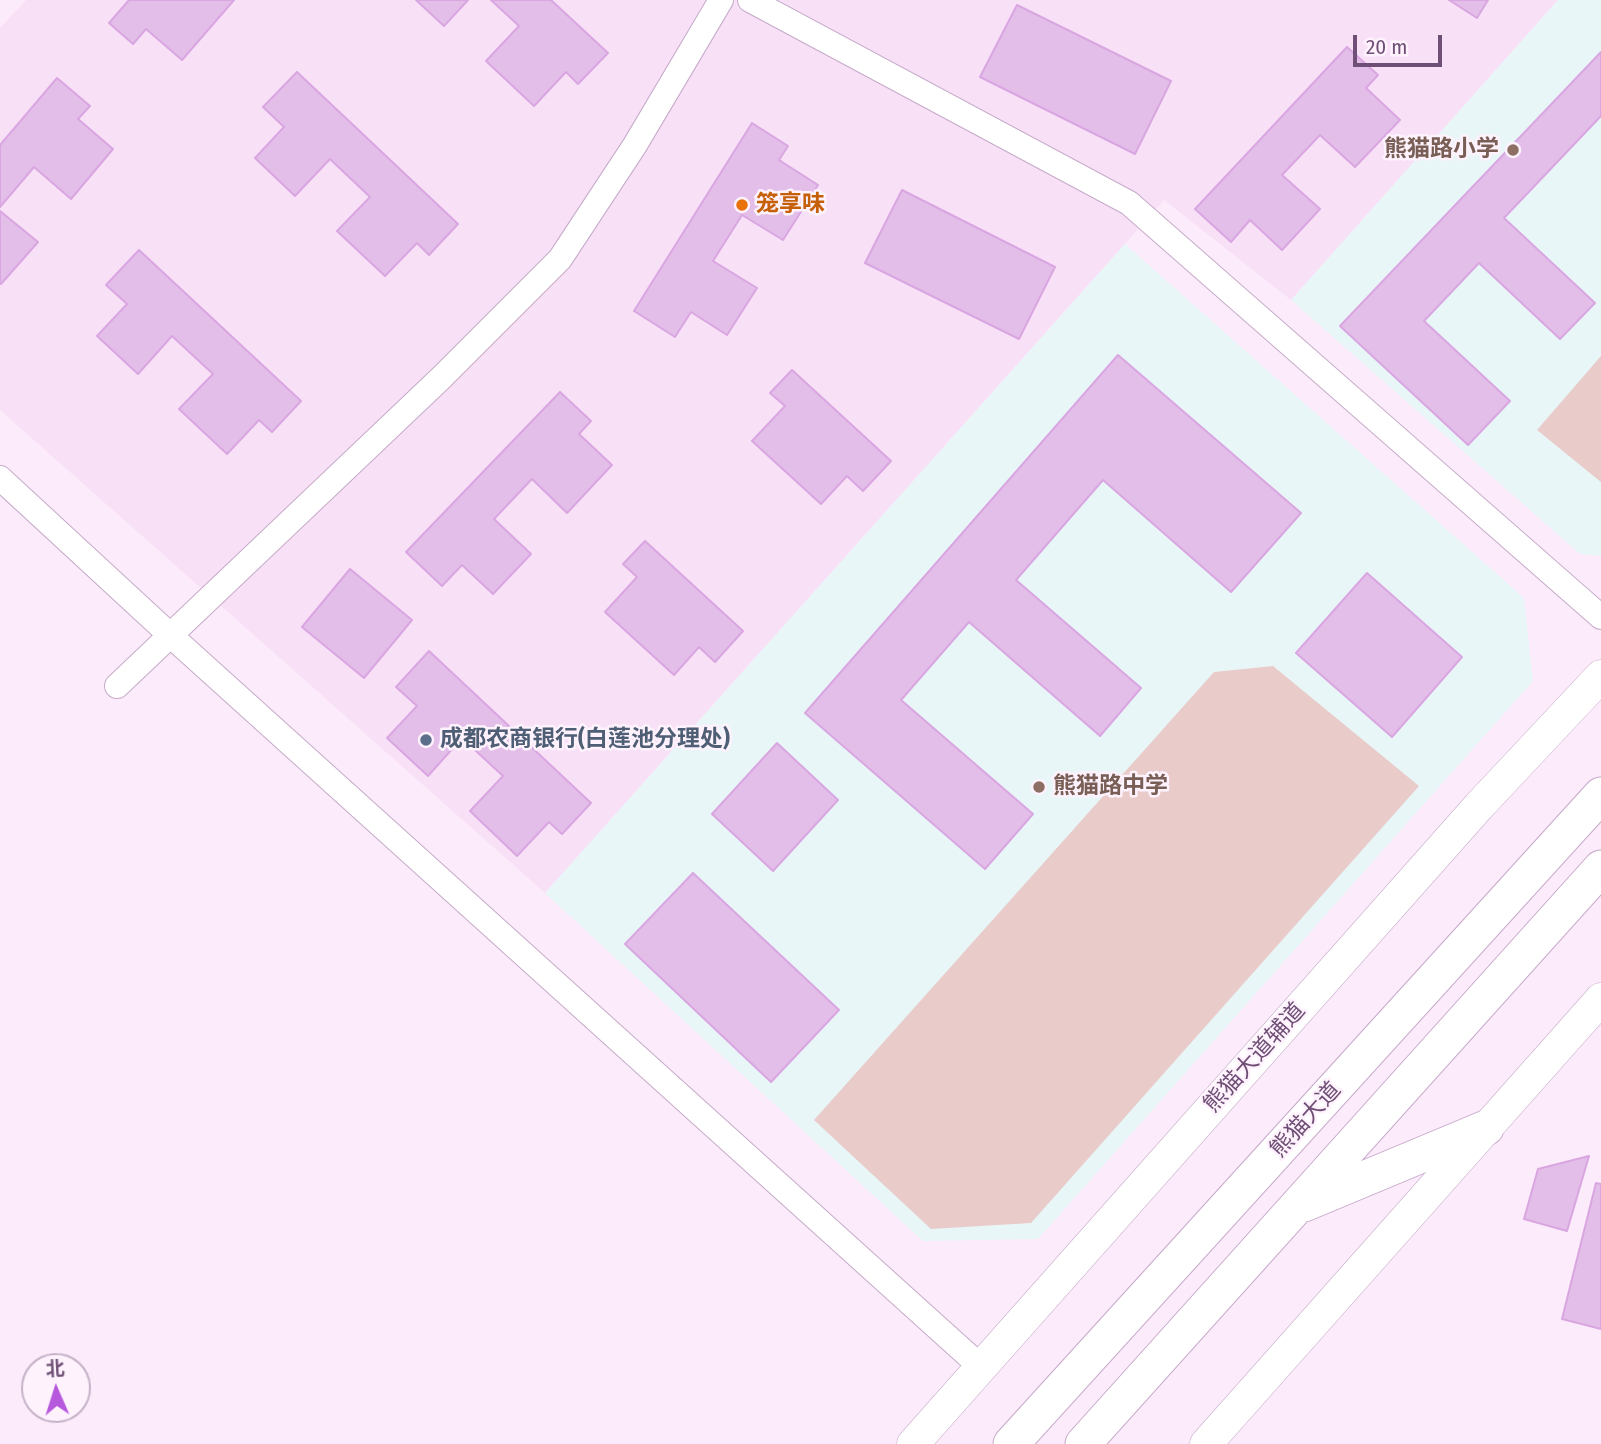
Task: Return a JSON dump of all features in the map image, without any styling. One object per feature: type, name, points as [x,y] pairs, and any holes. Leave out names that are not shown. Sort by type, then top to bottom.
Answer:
[{"type":"main road","name":"熊猫大道","points":[[1012,1444],[1601,795]]},
{"type":"main road","points":[[1083,1444],[1601,867]]},
{"type":"main road","points":[[1295,1208],[1486,1128]]},
{"type":"street","points":[[117,686],[441,378],[560,259],[635,145],[721,0]]},
{"type":"street","points":[[750,0],[1129,203],[1601,617]]},
{"type":"street","points":[[0,478],[170,635],[981,1367]]},
{"type":"street","name":"熊猫大道辅道","points":[[913,1444],[1470,817],[1601,676]]},
{"type":"street","points":[[1206,1444],[1601,999]]},
{"type":"shaded area","points":[[26,0],[1558,0],[1291,300],[1164,200],[545,893],[0,410],[0,28]]},
{"type":"shaded area","name":"熊猫路小学","points":[[1558,0],[1601,0],[1601,556],[1580,554],[1291,300]]},
{"type":"shaded area","name":"熊猫路中学","points":[[1125,244],[1524,598],[1533,681],[1038,1239],[923,1241],[545,893]]},
{"type":"shaded area","points":[[1601,356],[1601,482],[1537,430]]},
{"type":"shaded area","points":[[1273,666],[1419,786],[1031,1223],[931,1229],[814,1120],[1214,672]]},
{"type":"building","points":[[129,0],[234,0],[182,60],[146,29],[133,44],[109,23]]},
{"type":"building","points":[[416,0],[468,0],[444,26]]},
{"type":"building","points":[[491,0],[551,0],[608,53],[578,84],[566,72],[534,106],[486,61],[519,26]]},
{"type":"building","points":[[1449,0],[1488,0],[1477,18]]},
{"type":"building","points":[[1017,5],[1171,81],[1135,154],[980,77]]},
{"type":"building","points":[[1347,47],[1378,75],[1366,88],[1400,120],[1355,167],[1320,135],[1282,175],[1320,209],[1282,250],[1250,220],[1231,242],[1195,209]]},
{"type":"building","points":[[1601,52],[1601,116],[1504,218],[1595,303],[1560,339],[1479,263],[1424,321],[1510,401],[1468,445],[1340,326]]},
{"type":"building","points":[[297,72],[458,224],[429,255],[417,243],[385,276],[337,231],[370,197],[330,159],[295,196],[255,158],[284,127],[263,107]]},
{"type":"building","points":[[57,78],[90,106],[78,119],[113,149],[71,199],[34,167],[0,207],[0,145]]},
{"type":"building","points":[[752,123],[788,146],[779,160],[818,185],[783,240],[742,215],[713,261],[757,288],[727,335],[691,312],[675,337],[634,311]]},
{"type":"building","points":[[902,190],[1055,267],[1019,339],[865,263]]},
{"type":"building","points":[[0,211],[38,242],[1,284],[0,283]]},
{"type":"building","points":[[139,250],[301,401],[272,432],[259,420],[227,454],[179,409],[213,374],[172,336],[138,374],[97,336],[127,304],[106,285]]},
{"type":"building","points":[[1118,355],[1301,513],[1231,592],[1103,480],[1016,580],[1141,688],[1100,736],[969,622],[901,700],[1033,814],[985,869],[805,713]]},
{"type":"building","points":[[792,370],[891,461],[863,491],[847,476],[821,504],[752,441],[785,406],[770,393]]},
{"type":"building","points":[[560,392],[591,421],[579,434],[612,465],[567,513],[532,479],[494,519],[531,554],[493,594],[462,565],[442,586],[406,552]]},
{"type":"building","points":[[645,541],[743,631],[715,662],[699,647],[674,675],[605,612],[637,577],[623,564]]},
{"type":"building","points":[[350,569],[412,620],[364,678],[302,627]]},
{"type":"building","points":[[1367,573],[1462,657],[1392,737],[1296,653]]},
{"type":"building","points":[[429,651],[591,803],[562,834],[549,822],[517,856],[470,811],[503,776],[462,738],[428,776],[387,738],[417,706],[396,687]]},
{"type":"building","points":[[777,743],[838,800],[773,871],[712,814]]},
{"type":"building","points":[[693,873],[839,1010],[771,1082],[625,944]]},
{"type":"building","points":[[1589,1156],[1567,1231],[1524,1219],[1538,1169]]},
{"type":"building","points":[[1596,1183],[1601,1184],[1601,1329],[1562,1319]]},
{"type":"place","name":"熊猫路小学","points":[[1513,150]]},
{"type":"place","name":"笼享味","points":[[742,205]]},
{"type":"place","name":"成都农商银行(白莲池分理处)","points":[[426,740]]},
{"type":"place","name":"熊猫路中学","points":[[1039,787]]}]
